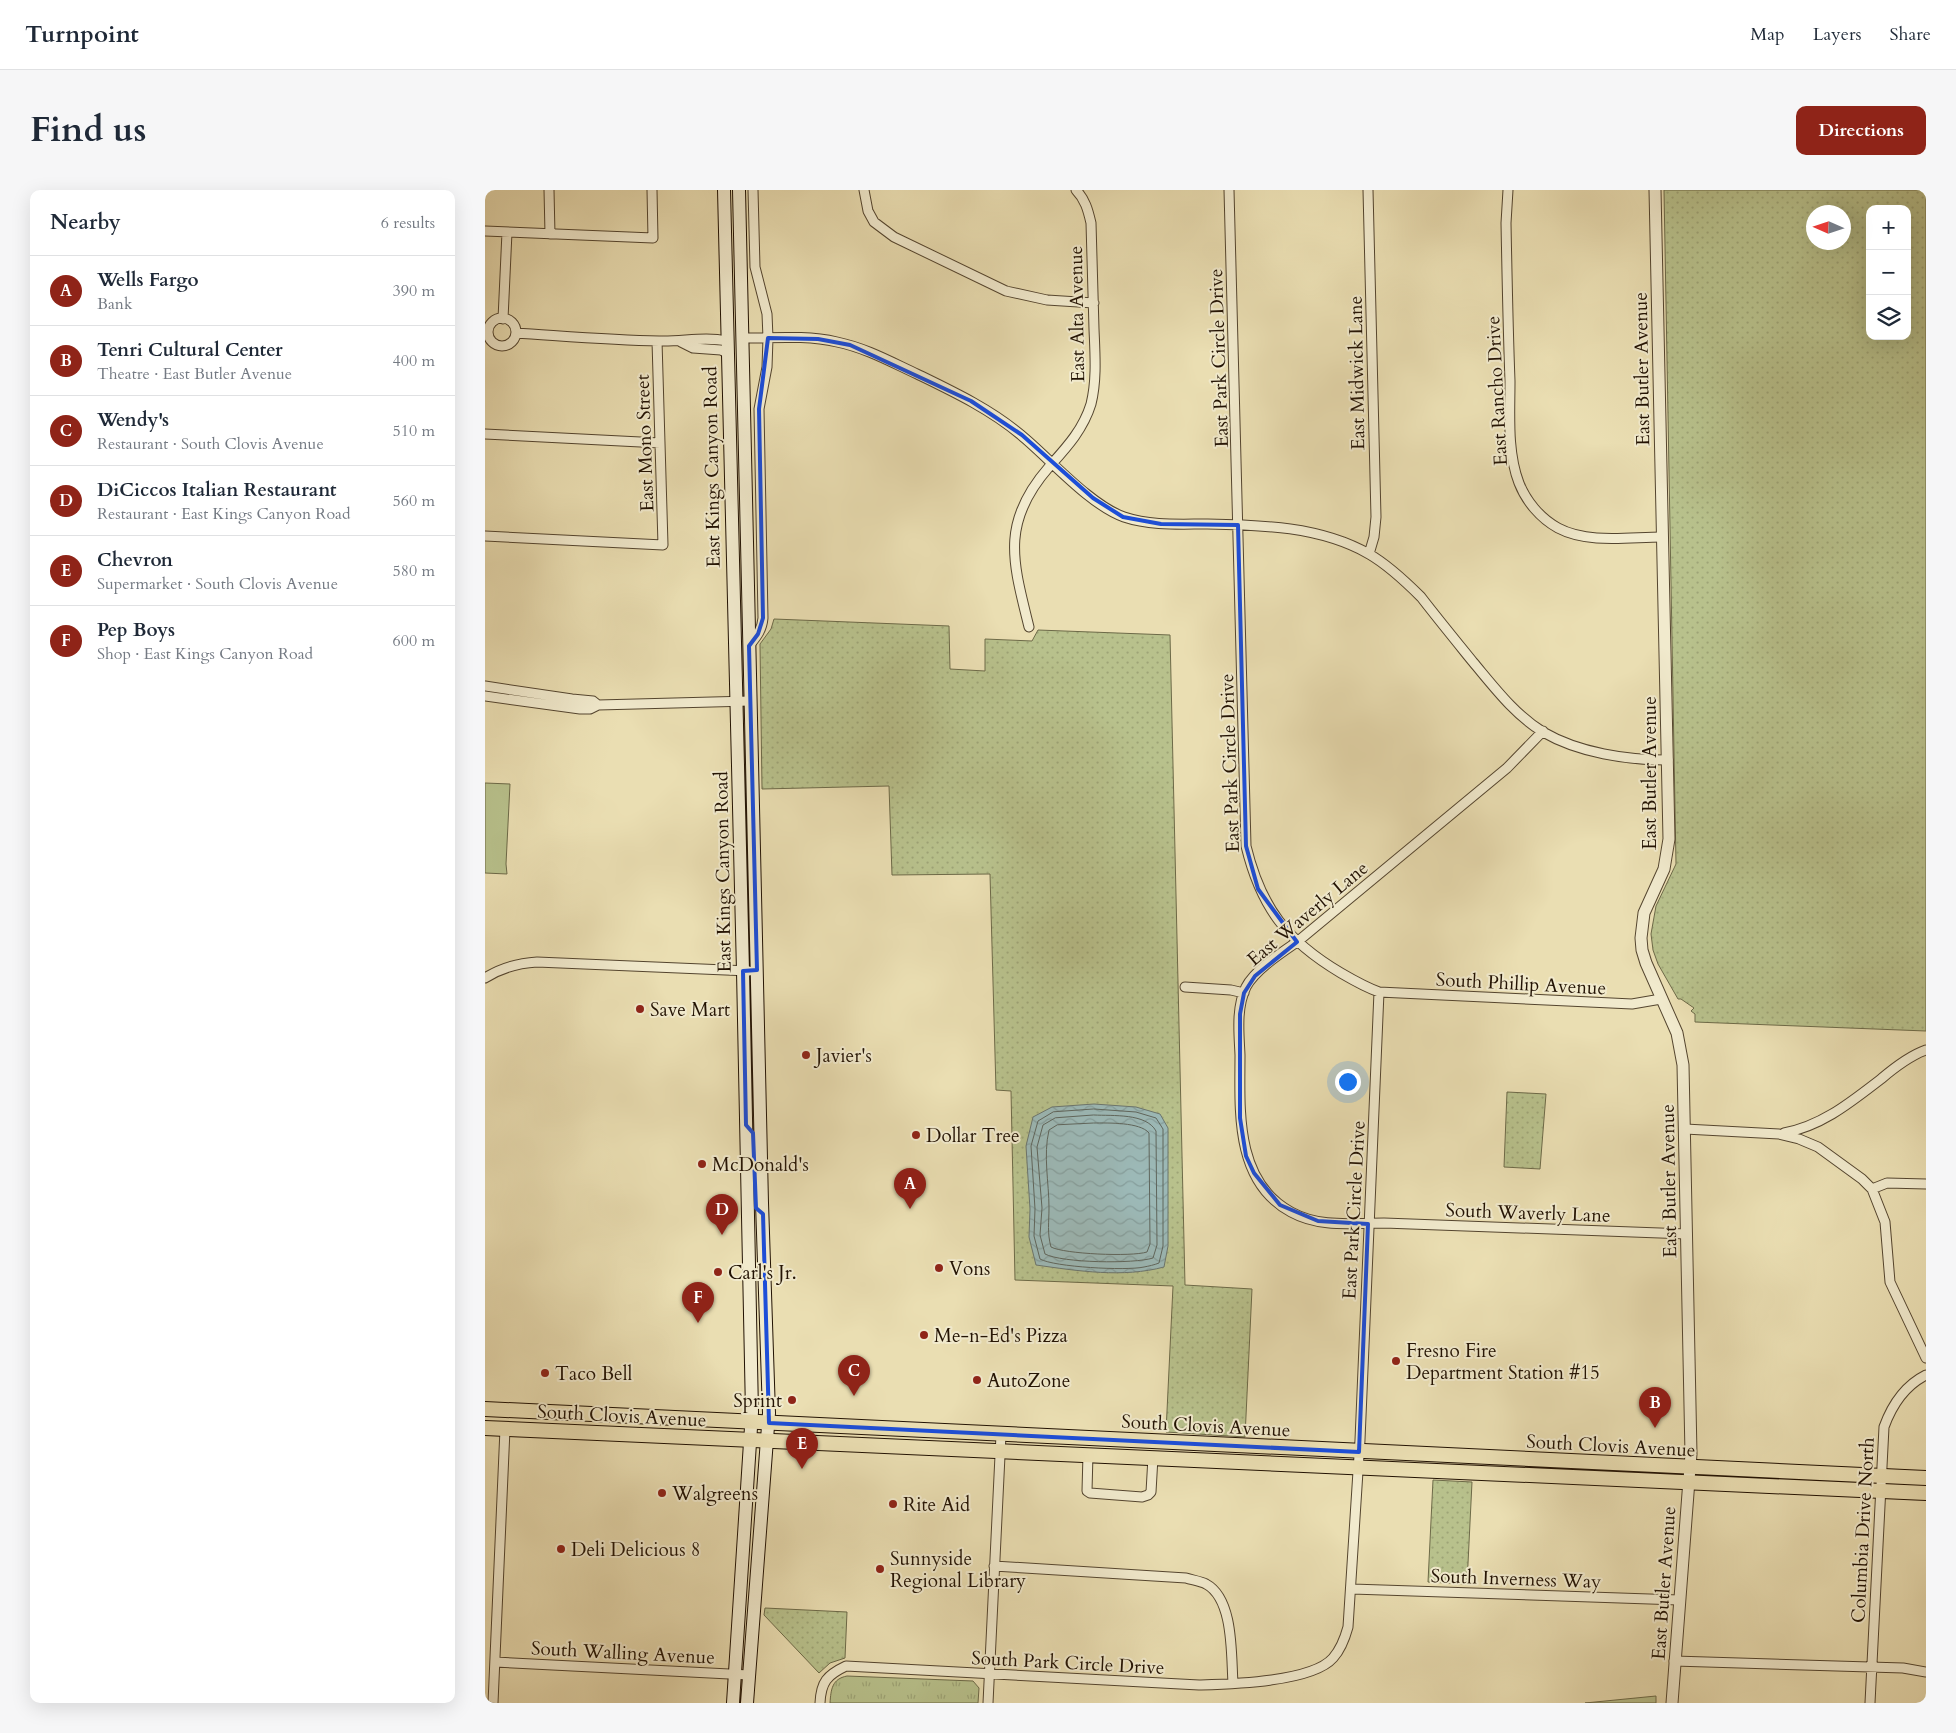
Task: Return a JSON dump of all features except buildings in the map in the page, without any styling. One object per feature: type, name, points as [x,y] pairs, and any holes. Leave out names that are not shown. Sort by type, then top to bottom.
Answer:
[{"type":"main road","name":"East Kings Canyon Road","points":[[724,190],[747,1124],[751,1422],[733,1703]]},
{"type":"main road","name":"East Kings Canyon Road","points":[[739,190],[769,1423],[747,1703]]},
{"type":"main road","points":[[725,214],[732,236],[734,328],[738,336],[743,338]]},
{"type":"main road","points":[[727,347],[732,346],[735,355],[737,438],[745,460]]},
{"type":"main road","points":[[747,1124],[753,1133],[756,1208],[763,1214]]},
{"type":"main road","name":"South Clovis Avenue","points":[[485,1409],[1926,1478]]},
{"type":"main road","points":[[505,1428],[514,1421],[544,1419],[559,1412]]},
{"type":"main road","points":[[573,1432],[579,1424],[607,1422],[612,1415]]},
{"type":"main road","name":"South Clovis Avenue","points":[[485,1428],[1926,1493]]},
{"type":"street","points":[[549,190],[550,234]]},
{"type":"street","points":[[485,231],[653,238],[652,190]]},
{"type":"street","points":[[749,646],[762,627],[763,618],[759,410],[767,367],[768,338],[767,314],[755,267],[753,190]]},
{"type":"street","points":[[864,190],[868,211],[874,222],[895,238],[1006,291],[1047,300],[1094,303]]},
{"type":"street","name":"East Alta Avenue","points":[[1029,627],[1017,575],[1015,539],[1026,498],[1034,485],[1079,430],[1090,406],[1095,378],[1091,222],[1088,208],[1076,190]]},
{"type":"street","name":"East Park Circle Drive","points":[[1229,190],[1246,846],[1258,889],[1279,922],[1297,942],[1321,961],[1358,983],[1379,992],[1352,1589],[1348,1627],[1344,1642],[1333,1659]]},
{"type":"street","name":"East Midwick Lane","points":[[1368,190],[1376,517],[1374,537],[1369,554]]},
{"type":"street","name":"East Rancho Drive","points":[[1508,190],[1506,222],[1511,430],[1514,467],[1519,483],[1535,509],[1558,528],[1600,538],[1662,537]]},
{"type":"street","name":"East Butler Avenue","points":[[1655,190],[1668,760],[1668,852],[1661,878],[1644,913],[1641,938],[1642,950],[1661,999],[1674,1023],[1683,1064],[1692,1410],[1691,1467],[1672,1703]]},
{"type":"street","points":[[503,319],[507,232]]},
{"type":"street","points":[[503,319],[513,324],[516,333],[512,342],[499,346],[491,341],[487,331],[495,320],[503,319]]},
{"type":"street","points":[[516,333],[681,342],[693,338],[727,347]]},
{"type":"street","points":[[743,338],[818,339],[837,342],[881,357],[971,401],[989,412],[1022,435],[1093,498],[1123,517],[1141,522],[1161,524],[1276,527],[1318,535],[1352,546],[1369,554],[1414,591],[1505,700],[1543,731],[1565,742],[1590,750],[1624,757],[1668,760]]},
{"type":"street","name":"East Mono Street","points":[[485,536],[663,545],[657,341]]},
{"type":"street","points":[[485,434],[660,443]]},
{"type":"street","points":[[485,686],[593,701],[598,705]]},
{"type":"street","points":[[485,696],[580,709],[590,709],[598,705],[750,701]]},
{"type":"street","name":"East Waverly Lane","points":[[1369,1224],[1331,1224],[1290,1212],[1270,1196],[1254,1173],[1246,1156],[1240,1118],[1240,1014],[1244,993],[1255,976],[1507,768],[1543,731]]},
{"type":"street","points":[[485,978],[505,968],[527,962],[757,970]]},
{"type":"street","points":[[1185,987],[1231,990],[1244,993]]},
{"type":"street","name":"South Phillip Avenue","points":[[1379,992],[1632,1004],[1642,1004],[1661,999]]},
{"type":"street","points":[[1779,1134],[1799,1130],[1822,1120],[1857,1098],[1894,1069],[1918,1053],[1926,1050]]},
{"type":"street","points":[[1685,1129],[1779,1134],[1799,1139],[1818,1147],[1862,1179],[1872,1189],[1885,1222],[1890,1282],[1926,1358]]},
{"type":"street","points":[[1872,1189],[1887,1183],[1926,1184]]},
{"type":"street","name":"South Waverly Lane","points":[[1369,1224],[1687,1234]]},
{"type":"street","name":"Columbia Drive North","points":[[1870,1703],[1882,1442],[1888,1415],[1895,1401],[1905,1390],[1926,1375]]},
{"type":"street","points":[[493,1703],[505,1428]]},
{"type":"street","points":[[988,1703],[1001,1434]]},
{"type":"street","points":[[1088,1454],[1087,1491],[1090,1493],[1142,1496],[1148,1495],[1151,1492],[1153,1457]]},
{"type":"street","points":[[994,1566],[1186,1578],[1206,1584],[1218,1596],[1226,1612],[1233,1683]]},
{"type":"street","name":"South Inverness Way","points":[[1352,1589],[1679,1600]]},
{"type":"street","name":"South Park Circle Drive","points":[[820,1703],[821,1688],[832,1673],[846,1666],[1199,1685],[1300,1675],[1318,1669],[1333,1659]]},
{"type":"street","points":[[1674,1661],[1903,1668],[1926,1672]]},
{"type":"street","name":"South Walling Avenue","points":[[495,1662],[749,1675]]},
{"type":"highlighted area","points":[[768,338],[818,339],[850,345],[971,401],[1022,435],[1093,498],[1123,517],[1161,524],[1238,525],[1246,846],[1258,889],[1297,942],[1255,976],[1244,993],[1240,1014],[1240,1118],[1246,1156],[1254,1173],[1280,1205],[1318,1221],[1368,1224],[1359,1452],[769,1423],[763,1214],[756,1208],[753,1133],[746,1125],[743,971],[757,970],[749,646],[758,634],[763,618],[759,409]]},
{"type":"green space","points":[[1664,190],[1926,190],[1926,1031],[1695,1022],[1695,1014],[1691,1011],[1694,1008],[1678,999],[1658,964],[1653,950],[1651,934],[1656,906],[1676,864]]},
{"type":"green space","points":[[774,619],[949,626],[950,669],[985,671],[985,639],[1032,641],[1038,630],[1170,635],[1185,1285],[1252,1289],[1245,1437],[1166,1432],[1173,1286],[1015,1280],[1011,1091],[996,1090],[990,874],[892,875],[889,786],[762,789],[760,644],[771,629]]},
{"type":"green space","points":[[485,783],[510,784],[507,874],[485,873]]},
{"type":"green space","points":[[1507,1092],[1546,1094],[1540,1169],[1504,1167]]},
{"type":"green space","points":[[1433,1480],[1472,1482],[1467,1584],[1428,1582]]},
{"type":"green space","points":[[765,1608],[847,1612],[845,1658],[830,1663],[819,1673],[764,1615]]},
{"type":"green space","points":[[842,1677],[973,1681],[979,1688],[978,1703],[830,1703],[833,1685]]},
{"type":"green space","points":[[1656,1696],[1656,1703],[1585,1703]]},
{"type":"water","points":[[1094,1104],[1136,1107],[1160,1114],[1168,1128],[1168,1246],[1164,1267],[1117,1273],[1036,1265],[1029,1237],[1030,1209],[1026,1146],[1033,1117],[1052,1107]]},
{"type":"place","name":"Save Mart","points":[[640,1009]]},
{"type":"place","name":"Javier's","points":[[806,1055]]},
{"type":"place","name":"Dollar Tree","points":[[916,1135]]},
{"type":"place","name":"McDonald's","points":[[702,1164]]},
{"type":"place","name":"Wells Fargo","points":[[910,1209]]},
{"type":"place","name":"DiCiccos Italian Restaurant","points":[[722,1235]]},
{"type":"place","name":"Vons","points":[[939,1268]]},
{"type":"place","name":"Carl's Jr.","points":[[718,1272]]},
{"type":"place","name":"Pep Boys","points":[[698,1323]]},
{"type":"place","name":"Me-n-Ed's Pizza","points":[[924,1335]]},
{"type":"place","name":"Fresno Fire Department Station #15","points":[[1396,1361]]},
{"type":"place","name":"Taco Bell","points":[[545,1373]]},
{"type":"place","name":"AutoZone","points":[[977,1380]]},
{"type":"place","name":"Wendy's","points":[[854,1396]]},
{"type":"place","name":"Sprint","points":[[792,1400]]},
{"type":"place","name":"Tenri Cultural Center","points":[[1655,1428]]},
{"type":"place","name":"Chevron","points":[[802,1469]]},
{"type":"place","name":"Walgreens","points":[[662,1493]]},
{"type":"place","name":"Rite Aid","points":[[893,1504]]},
{"type":"place","name":"Deli Delicious 8","points":[[561,1549]]},
{"type":"place","name":"Sunnyside Regional Library","points":[[880,1569]]}]
